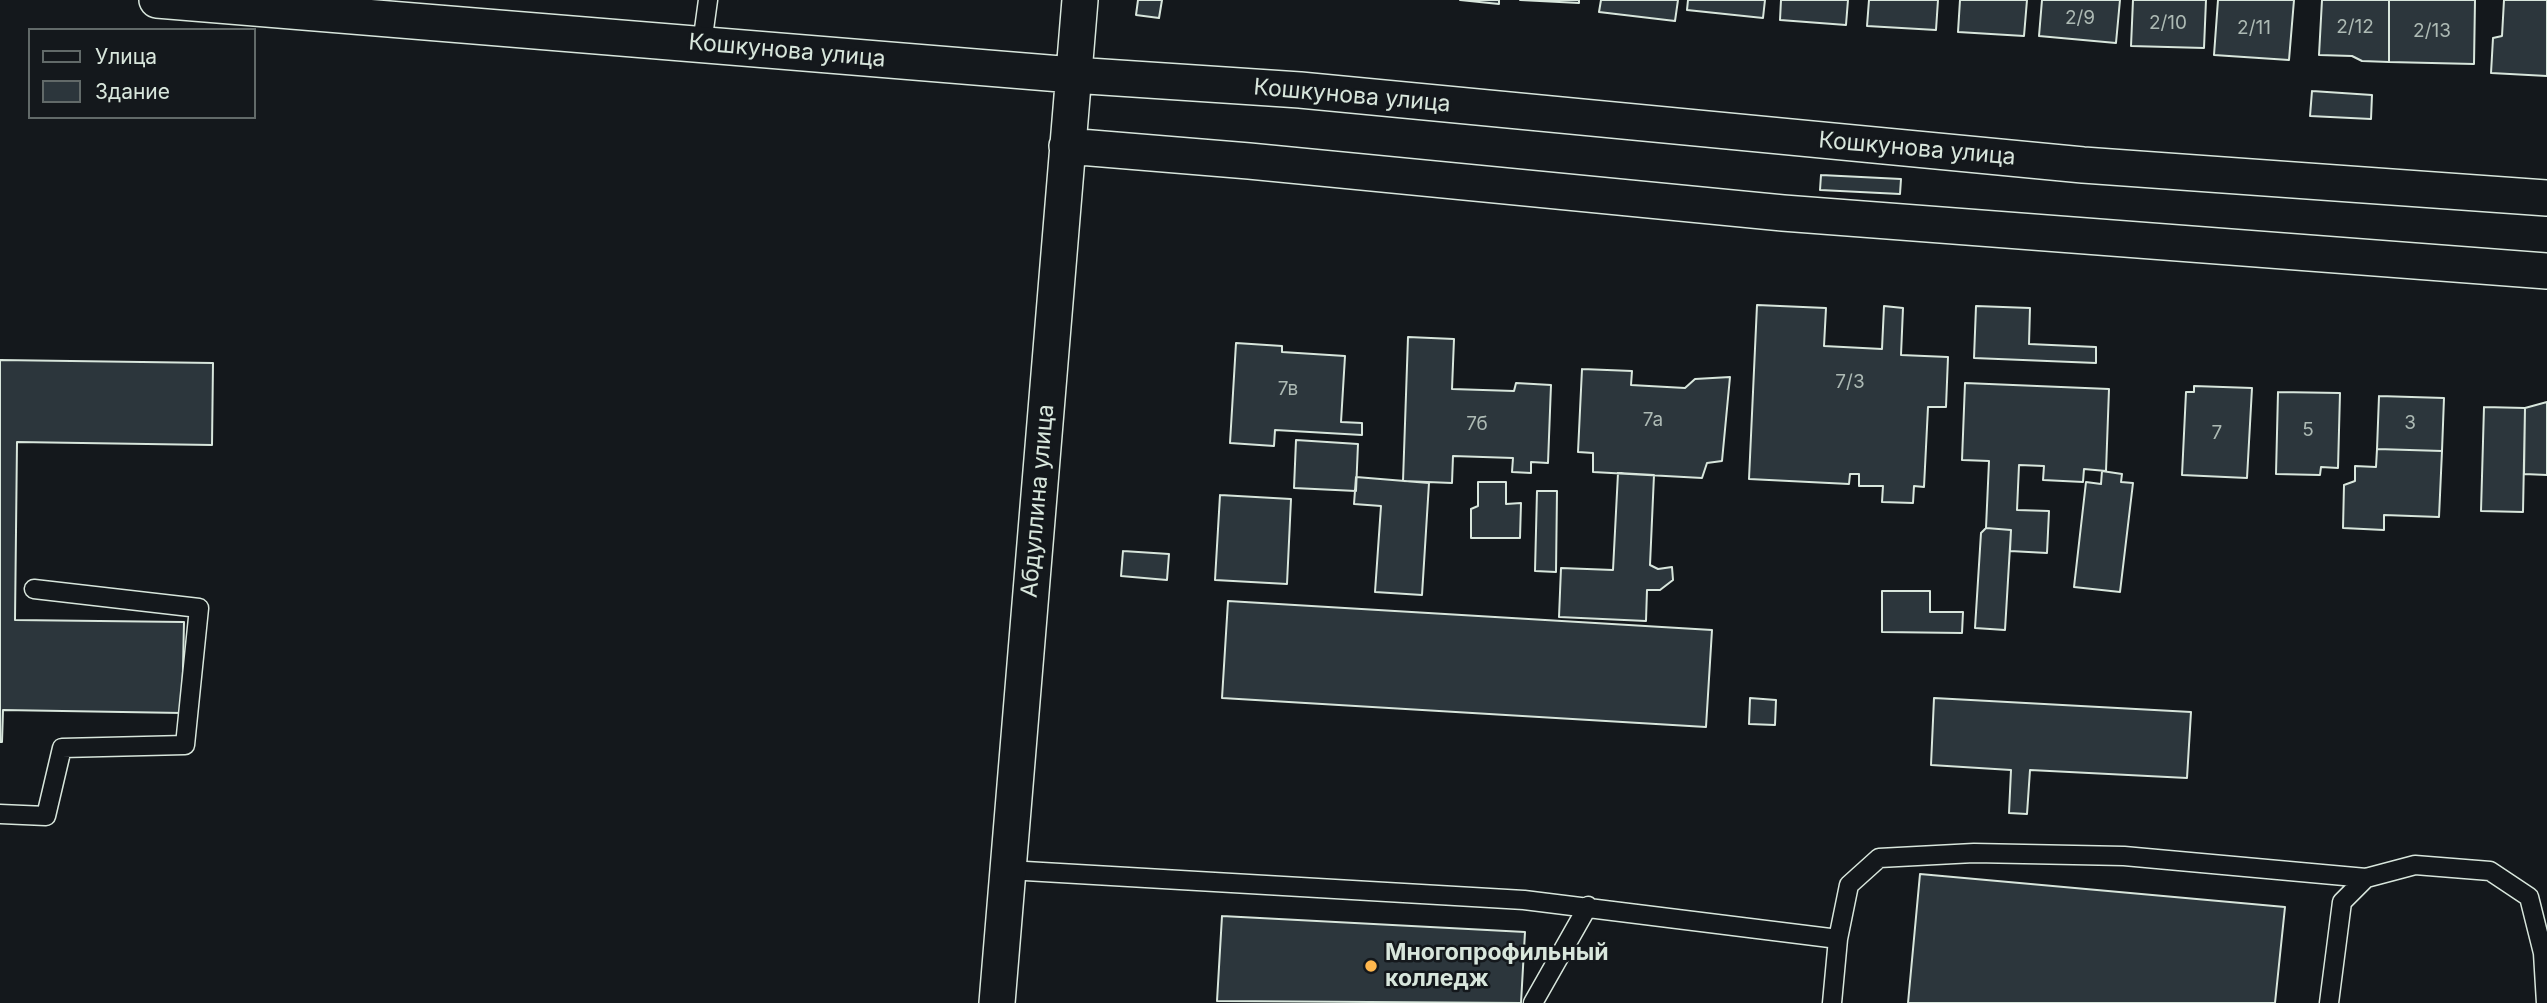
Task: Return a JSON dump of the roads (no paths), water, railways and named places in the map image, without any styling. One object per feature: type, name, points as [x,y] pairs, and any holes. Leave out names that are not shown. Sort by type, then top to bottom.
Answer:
[{"type":"street","name":"Кошкунова улица","points":[[157,0],[1073,75],[1300,90],[2083,165],[2547,198]]},
{"type":"street","name":"Абдуллина улица","points":[[997,1003],[1080,0]]},
{"type":"street","points":[[1067,146],[1249,161],[1783,214],[2547,271]]},
{"type":"lane","points":[[702,44],[708,0]]},
{"type":"lane","points":[[0,814],[46,816],[62,748],[185,745],[199,608],[34,589]]},
{"type":"lane","points":[[1832,1003],[1838,939],[1849,885],[1879,858],[1974,853],[2124,856],[2366,878],[2415,865],[2490,871],[2529,897],[2543,953],[2546,1003]]},
{"type":"lane","points":[[1008,870],[1524,900],[1838,939]]},
{"type":"lane","points":[[2329,1003],[2342,902],[2366,878]]},
{"type":"lane","points":[[1533,1003],[1588,906]]},
{"type":"place","name":"Многопрофильный колледж","points":[[1371,966]]}]
